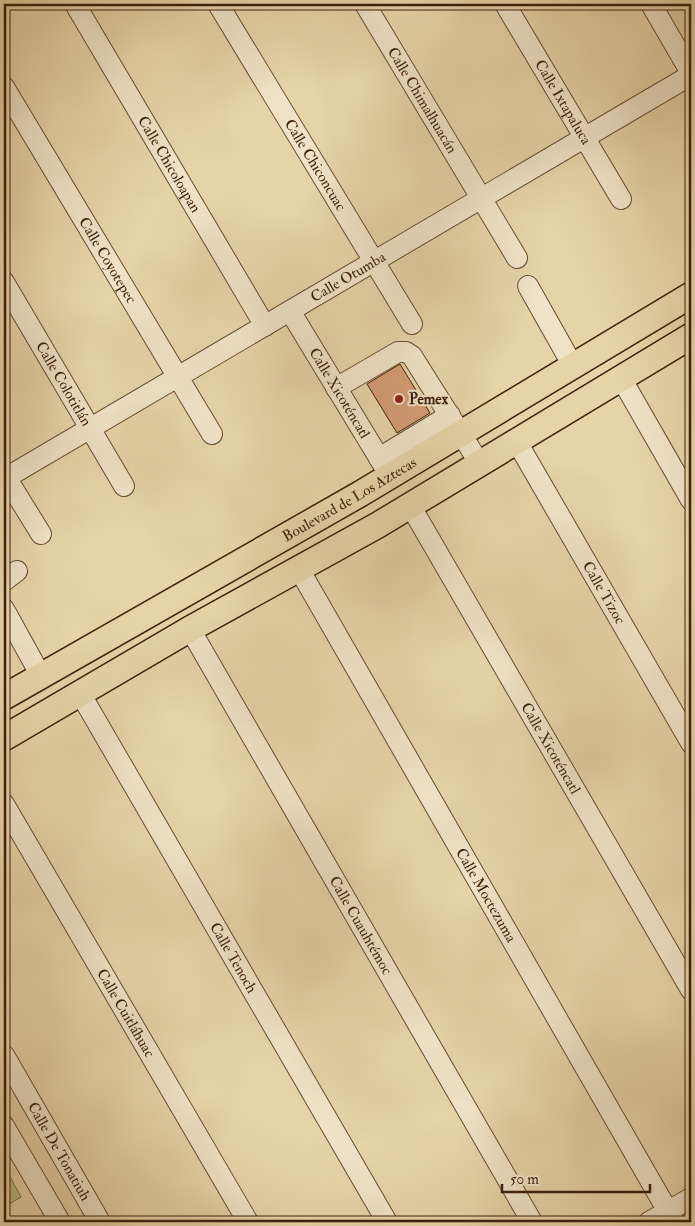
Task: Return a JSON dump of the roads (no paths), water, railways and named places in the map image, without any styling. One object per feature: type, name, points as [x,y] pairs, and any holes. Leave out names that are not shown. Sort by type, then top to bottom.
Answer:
[{"type":"main road","name":"Boulevard de Los Aztecas","points":[[4,697],[360,494],[390,463],[455,424],[573,366],[691,295]]},
{"type":"main road","points":[[4,738],[190,629],[378,525],[691,336]]},
{"type":"main road","points":[[360,494],[378,525]]},
{"type":"street","name":"Calle Chicoloapan","points":[[75,4],[265,326]]},
{"type":"street","name":"Calle Chiconcuac","points":[[218,4],[412,324]]},
{"type":"street","name":"Calle Chimalhuacán","points":[[365,4],[517,258]]},
{"type":"street","name":"Calle Ixtapaluca","points":[[505,4],[621,199]]},
{"type":"street","points":[[651,4],[691,74]]},
{"type":"street","name":"Calle Otumba","points":[[4,477],[265,326],[691,74]]},
{"type":"street","name":"Calle Coyotepec","points":[[4,87],[212,434]]},
{"type":"street","name":"Calle Colotitlán","points":[[4,282],[124,486]]},
{"type":"street","points":[[528,286],[573,366]]},
{"type":"street","name":"Calle Xicoténcatl","points":[[290,311],[342,384],[390,463]]},
{"type":"street","points":[[342,384],[398,352],[406,352],[412,356],[480,464]]},
{"type":"street","points":[[620,378],[691,500]]},
{"type":"street","name":"Calle Tizoc","points":[[517,442],[691,743]]},
{"type":"street","points":[[4,477],[41,534]]},
{"type":"street","name":"Calle Xicoténcatl","points":[[410,505],[691,990]]},
{"type":"street","name":"Calle Moctezuma","points":[[299,568],[670,1217]]},
{"type":"street","points":[[4,609],[41,676]]},
{"type":"street","name":"Calle Cuauhtémoc","points":[[190,629],[532,1222]]},
{"type":"street","name":"Calle Tenoch","points":[[80,693],[387,1222]]},
{"type":"street","name":"Calle Cuitláhuac","points":[[4,804],[248,1222]]},
{"type":"street","name":"Calle De Tonatiuh","points":[[4,1055],[100,1222]]},
{"type":"street","points":[[4,1126],[60,1222]]},
{"type":"street","points":[[649,1222],[670,1217],[691,1198]]},
{"type":"place","name":"Pemex","points":[[399,399]]}]
